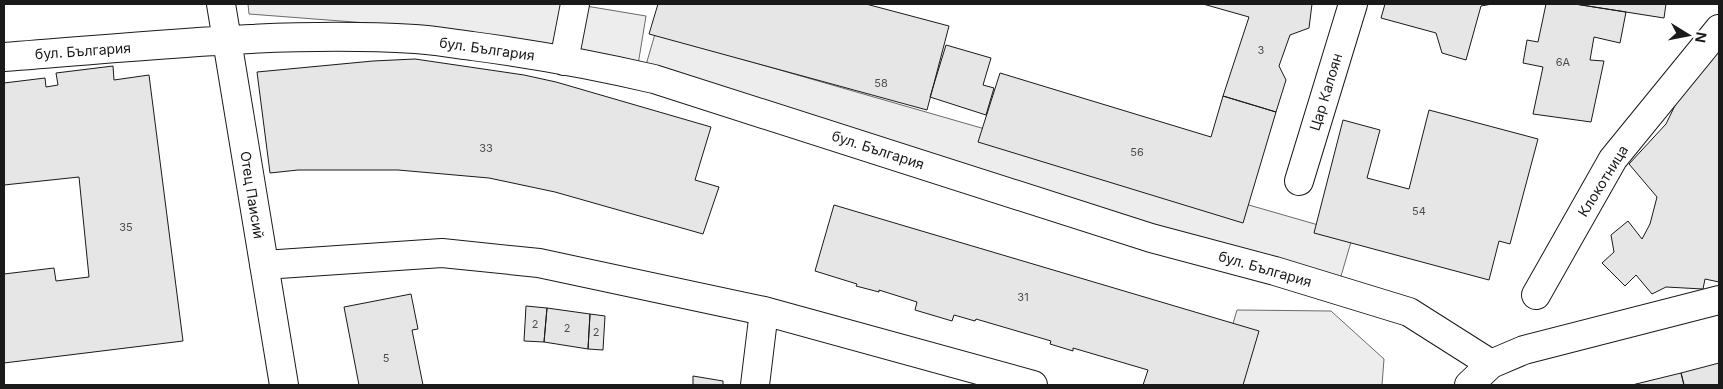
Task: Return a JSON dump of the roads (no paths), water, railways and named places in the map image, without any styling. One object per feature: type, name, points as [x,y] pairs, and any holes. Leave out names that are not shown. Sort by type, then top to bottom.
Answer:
[{"type":"street","name":"Отец Паисий","points":[[221,4],[284,385]]},
{"type":"street","points":[[564,61],[575,4]]},
{"type":"street","name":"Цар Калоян","points":[[1299,181],[1352,4]]},
{"type":"street","name":"Клокотница","points":[[1536,295],[1613,159],[1719,29]]},
{"type":"street","name":"бул. България","points":[[4,57],[226,40],[314,36],[417,39],[509,51],[654,79],[1151,238],[1275,271],[1409,312],[1491,374]]},
{"type":"street","points":[[264,265],[442,253],[539,264],[764,311],[1033,385]]},
{"type":"street","points":[[1469,385],[1491,374],[1524,350],[1719,300]]},
{"type":"street","points":[[755,385],[764,311]]}]
